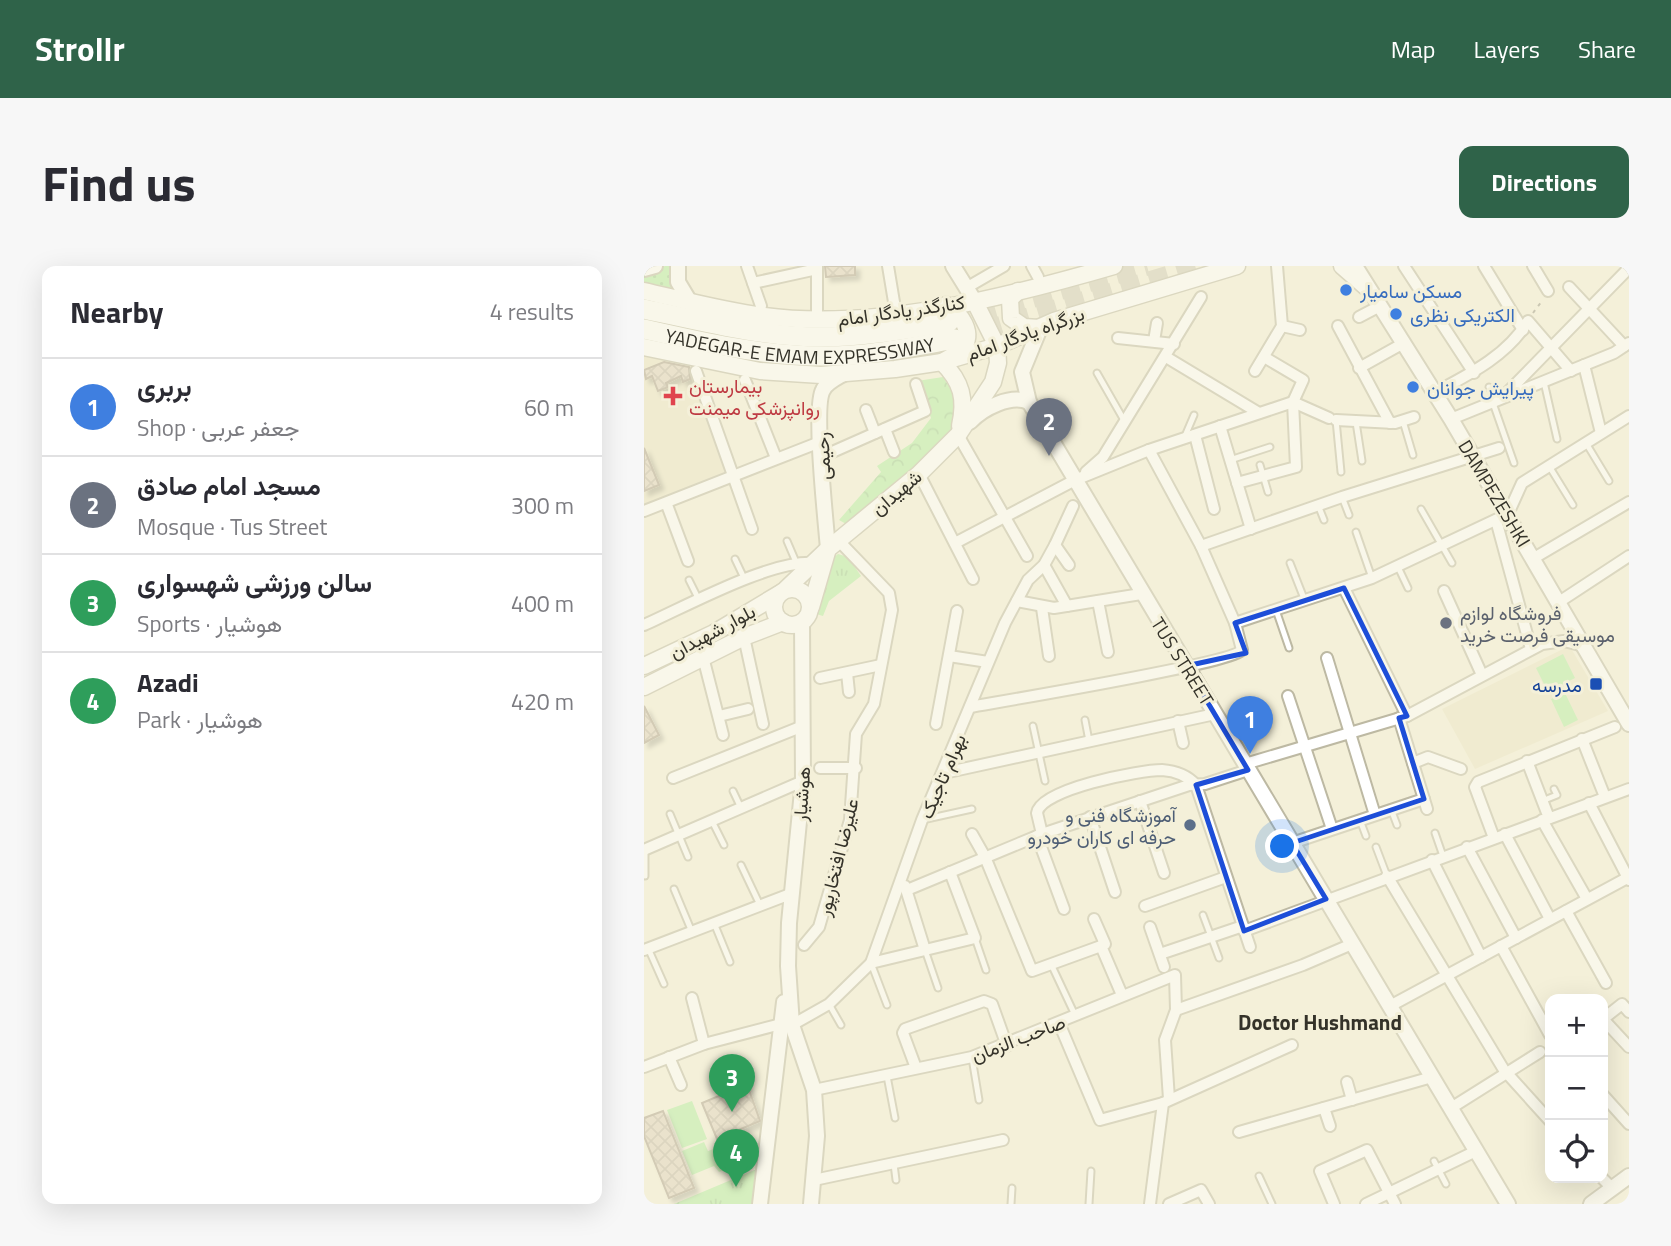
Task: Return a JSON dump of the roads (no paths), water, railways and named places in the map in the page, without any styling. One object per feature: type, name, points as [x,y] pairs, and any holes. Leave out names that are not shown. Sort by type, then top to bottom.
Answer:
[{"type":"highway","name":"YADEGAR-E EMAM EXPRESSWAY","points":[[644,309],[760,331],[818,337],[863,335],[950,322]]},
{"type":"highway","name":"YADEGAR-E EMAM EXPRESSWAY","points":[[644,328],[761,351],[820,356],[898,350],[950,322]]},
{"type":"main road","points":[[644,269],[655,266]]},
{"type":"main road","points":[[678,266],[681,291],[690,302]]},
{"type":"main road","points":[[953,266],[998,346]]},
{"type":"main road","name":"کنارگذر یادگار امام","points":[[644,291],[763,316],[817,320],[896,314],[950,322],[970,294],[1018,291],[1114,266]]},
{"type":"main road","name":"بزرگراه یادگار امام","points":[[644,347],[760,371],[821,375],[942,362],[998,346],[1040,328],[1165,286],[1237,266]]},
{"type":"main road","points":[[1342,266],[1366,286]]},
{"type":"main road","name":"DAMPEZESHKI","points":[[1355,266],[1473,456],[1502,517],[1534,558],[1625,723]]},
{"type":"main road","points":[[1018,291],[1010,299],[1011,318],[1024,327],[1040,328]]},
{"type":"main road","points":[[950,322],[957,311],[965,323],[967,337],[962,350],[942,362],[954,375],[964,395],[958,435]]},
{"type":"main road","name":"TUS STREET","points":[[1040,328],[1022,372],[1029,402],[1141,594],[1508,1204]]},
{"type":"main road","name":"شهیدان","points":[[783,592],[833,545],[919,474],[958,435],[993,382],[998,363],[998,346]]},
{"type":"main road","name":"رحیمی","points":[[833,545],[825,517],[820,449],[821,394],[829,383],[845,373]]},
{"type":"main road","points":[[958,435],[983,411],[1012,401],[1029,402]]},
{"type":"main road","points":[[825,517],[838,530],[853,528]]},
{"type":"main road","points":[[811,607],[802,592],[783,592],[774,608],[783,622],[793,625],[802,622],[811,607],[833,545]]},
{"type":"main road","name":"بلوار شهیدان","points":[[644,667],[723,628],[783,592]]},
{"type":"main road","name":"بلوار شهیدان","points":[[644,687],[744,637],[783,622]]},
{"type":"main road","name":"هوشیار","points":[[760,1204],[787,1025],[788,966],[803,781],[802,622]]},
{"type":"main road","points":[[787,1025],[814,1090],[817,1136],[811,1204]]},
{"type":"main road","points":[[778,1072],[791,1064],[806,1071]]},
{"type":"main road","points":[[1608,1183],[1629,1176]]},
{"type":"main road","points":[[1598,1202],[1607,1183]]},
{"type":"street","points":[[747,266],[761,306]]},
{"type":"street","points":[[888,266],[896,314]]},
{"type":"street","points":[[970,294],[1004,266]]},
{"type":"street","points":[[1032,266],[1038,277]]},
{"type":"street","points":[[1255,371],[1282,327],[1277,266]]},
{"type":"street","points":[[1404,266],[1474,373]]},
{"type":"street","points":[[1484,266],[1525,326],[1552,346],[1571,371]]},
{"type":"street","points":[[1533,266],[1548,292]]},
{"type":"street","points":[[753,283],[817,268],[817,320]]},
{"type":"street","points":[[1496,402],[1626,271]]},
{"type":"street","points":[[1451,419],[1571,371],[1627,344],[1569,287]]},
{"type":"street","points":[[1075,480],[1103,457],[1201,297]]},
{"type":"street","points":[[1359,317],[1378,307]]},
{"type":"street","points":[[1154,341],[1157,323]]},
{"type":"street","points":[[1338,326],[1390,423]]},
{"type":"street","points":[[1434,393],[1474,373],[1525,326]]},
{"type":"street","points":[[1282,327],[1300,330]]},
{"type":"street","points":[[1118,338],[1174,344]]},
{"type":"street","points":[[1359,368],[1402,344]]},
{"type":"street","points":[[1166,357],[1259,413]]},
{"type":"street","points":[[1237,483],[1262,470],[1296,467],[1293,402],[1303,380],[1264,357]]},
{"type":"street","points":[[1584,365],[1601,433]]},
{"type":"street","points":[[696,371],[752,528]]},
{"type":"street","points":[[745,380],[776,458]]},
{"type":"street","points":[[644,511],[667,505],[776,458],[820,449],[880,431],[925,411],[916,384]]},
{"type":"street","points":[[955,543],[1075,480],[1149,450],[1293,402],[1332,419],[1390,423],[1408,419]]},
{"type":"street","points":[[866,410],[894,452]]},
{"type":"street","points":[[1235,623],[1372,578],[1502,517],[1522,483],[1601,433],[1627,420]]},
{"type":"street","points":[[1220,426],[1251,529]]},
{"type":"street","points":[[958,435],[1027,556]]},
{"type":"street","points":[[1189,437],[1214,509]]},
{"type":"street","points":[[1201,546],[1342,497],[1499,448]]},
{"type":"street","points":[[970,707],[1034,700],[1239,654],[1243,644],[1235,623],[1201,546],[1149,450]]},
{"type":"street","points":[[919,474],[973,579]]},
{"type":"street","points":[[1534,558],[1572,540],[1629,502]]},
{"type":"street","points":[[667,505],[688,561]]},
{"type":"street","name":"بهرام تاجیک","points":[[644,1067],[704,1044],[787,1025],[829,1004],[871,963],[905,885],[922,820],[944,774],[988,662],[1017,601],[1031,576],[1044,565],[1073,506]]},
{"type":"street","points":[[1502,517],[1531,649]]},
{"type":"street","name":"علیرضا افتخارپور","points":[[804,945],[819,927],[850,820],[856,768],[856,734],[871,714],[892,610],[889,593],[833,545]]},
{"type":"street","points":[[1055,545],[1069,565]]},
{"type":"street","points":[[1559,602],[1629,556]]},
{"type":"street","points":[[644,625],[796,562],[814,563]]},
{"type":"street","points":[[1044,565],[1067,606]]},
{"type":"street","points":[[1292,843],[1391,809],[1425,804],[1403,717],[1344,588]]},
{"type":"street","points":[[1444,591],[1482,675]]},
{"type":"street","points":[[1017,601],[1042,608],[1141,594]]},
{"type":"street","points":[[1098,601],[1108,652]]},
{"type":"street","points":[[1042,608],[1049,656]]},
{"type":"street","points":[[936,724],[957,611]]},
{"type":"street","points":[[744,637],[763,724]]},
{"type":"street","points":[[925,950],[905,885],[950,872],[1040,835],[1196,785],[1305,744],[1403,717],[1531,649],[1553,641],[1584,646]]},
{"type":"street","points":[[949,656],[988,662]]},
{"type":"street","points":[[703,657],[723,735]]},
{"type":"street","points":[[1327,658],[1347,731],[1375,815]]},
{"type":"street","points":[[820,678],[881,665]]},
{"type":"street","points":[[847,673],[849,692]]},
{"type":"street","points":[[1288,696],[1332,829]]},
{"type":"street","points":[[719,716],[748,709]]},
{"type":"street","points":[[944,774],[1215,714]]},
{"type":"street","points":[[1178,721],[1183,743]]},
{"type":"street","points":[[1550,919],[1499,836],[1475,788],[1481,780],[1625,723]]},
{"type":"street","points":[[673,778],[803,726]]},
{"type":"street","points":[[1583,739],[1605,797]]},
{"type":"street","points":[[1413,763],[1428,757],[1461,769]]},
{"type":"street","points":[[1527,761],[1542,801],[1545,819],[1587,900]]},
{"type":"street","points":[[820,768],[856,768]]},
{"type":"street","points":[[1064,909],[1040,835],[1037,813],[1040,805],[1082,786],[1128,774],[1162,770],[1182,774],[1196,785],[1250,947]]},
{"type":"street","points":[[644,850],[803,781]]},
{"type":"street","points":[[1160,954],[1326,899],[1629,789]]},
{"type":"street","points":[[1140,801],[1164,873]]},
{"type":"street","points":[[1390,1006],[1629,878],[1589,803]]},
{"type":"street","points":[[1090,817],[1115,892]]},
{"type":"street","points":[[972,834],[985,857],[1029,967],[1035,970],[1101,946],[1104,943],[1094,919]]},
{"type":"street","points":[[1467,847],[1516,938]]},
{"type":"street","points":[[1438,858],[1480,957]]},
{"type":"street","points":[[871,963],[975,938],[950,872]]},
{"type":"street","points":[[1387,876],[1506,1073],[1548,1120]]},
{"type":"street","points":[[1144,906],[1226,877]]},
{"type":"street","points":[[646,949],[793,893]]},
{"type":"street","points":[[1566,911],[1606,983]]},
{"type":"street","points":[[1150,928],[1164,967]]},
{"type":"street","points":[[1150,1204],[1166,1101],[1165,1040],[1176,1010],[1303,965],[1352,944]]},
{"type":"street","points":[[1101,946],[1122,995]]},
{"type":"street","points":[[1501,946],[1545,1026]]},
{"type":"street","name":"صاحب الزمان","points":[[814,1090],[972,1057],[1175,975],[1176,1010]]},
{"type":"street","points":[[692,998],[704,1044]]},
{"type":"street","points":[[916,1068],[903,1033],[905,1029],[984,1001],[992,1004],[1007,1045]]},
{"type":"street","points":[[1608,1015],[1622,1004],[1629,1012]]},
{"type":"street","points":[[1059,1023],[1098,1119],[1166,1101],[1292,1045]]},
{"type":"street","points":[[1608,1024],[1629,1047]]},
{"type":"street","points":[[1451,1108],[1540,1052]]},
{"type":"street","points":[[669,1057],[681,1085]]},
{"type":"street","points":[[1239,1132],[1432,1077]]},
{"type":"street","points":[[1347,1082],[1352,1100]]},
{"type":"street","points":[[1608,1101],[1629,1124]]},
{"type":"street","points":[[1324,1108],[1330,1126]]},
{"type":"street","points":[[814,1180],[1003,1140]]},
{"type":"street","points":[[1334,1204],[1320,1171],[1367,1150],[1395,1204]]},
{"type":"street","points":[[1366,1204],[1436,1165],[1476,1150]]},
{"type":"street","points":[[1168,1204],[1201,1190],[1209,1204]]},
{"type":"lane","points":[[1097,373],[1125,422]]},
{"type":"lane","points":[[1544,382],[1557,439]]},
{"type":"lane","points":[[1489,387],[1514,463]]},
{"type":"lane","points":[[1189,437],[1194,415]]},
{"type":"lane","points":[[1332,419],[1340,472]]},
{"type":"lane","points":[[1408,419],[1413,455]]},
{"type":"lane","points":[[1356,422],[1362,461]]},
{"type":"lane","points":[[1586,443],[1609,481]]},
{"type":"lane","points":[[1230,460],[1270,447]]},
{"type":"lane","points":[[1549,466],[1573,505]]},
{"type":"lane","points":[[1262,470],[1268,492]]},
{"type":"lane","points":[[1342,497],[1349,515]]},
{"type":"lane","points":[[1318,505],[1324,520]]},
{"type":"lane","points":[[1421,509],[1452,563]]},
{"type":"lane","points":[[1356,532],[1372,578]]},
{"type":"lane","points":[[787,541],[796,562]]},
{"type":"lane","points":[[735,559],[745,581]]},
{"type":"lane","points":[[1290,563],[1305,601]]},
{"type":"lane","points":[[1398,567],[1408,588]]},
{"type":"lane","points":[[689,580],[699,601]]},
{"type":"lane","points":[[1276,610],[1289,648]]},
{"type":"lane","points":[[1085,720],[1089,741]]},
{"type":"lane","points":[[1033,726],[1045,780]]},
{"type":"lane","points":[[1542,801],[1557,795],[1554,789]]},
{"type":"lane","points":[[733,791],[741,808]]},
{"type":"lane","points":[[922,820],[972,809]]},
{"type":"lane","points":[[1391,809],[1397,825]]},
{"type":"lane","points":[[670,814],[688,857]]},
{"type":"lane","points":[[1360,820],[1366,836]]},
{"type":"lane","points":[[712,821],[724,845]]},
{"type":"lane","points":[[1434,833],[1438,858]]},
{"type":"lane","points":[[1376,847],[1387,876]]},
{"type":"lane","points":[[644,850],[645,876]]},
{"type":"lane","points":[[741,865],[760,905]]},
{"type":"lane","points":[[674,889],[692,932]]},
{"type":"lane","points":[[1203,915],[1219,958]]},
{"type":"lane","points":[[714,923],[730,962]]},
{"type":"lane","points":[[975,938],[986,970]]},
{"type":"lane","points":[[646,949],[664,984]]},
{"type":"lane","points":[[925,950],[938,988]]},
{"type":"lane","points":[[871,963],[887,1005]]},
{"type":"lane","points":[[1051,964],[1076,1015]]},
{"type":"lane","points":[[829,1004],[841,1025]]},
{"type":"lane","points":[[972,1057],[979,1100]]},
{"type":"lane","points":[[887,1074],[895,1118]]},
{"type":"lane","points":[[894,1164],[896,1180]]},
{"type":"lane","points":[[1436,1165],[1446,1184]]},
{"type":"lane","points":[[1089,1204],[1091,1171]]},
{"type":"lane","points":[[1259,1176],[1272,1204]]},
{"type":"lane","points":[[1011,1204],[1012,1188]]},
{"type":"tunnel","points":[[949,322],[1147,266]]},
{"type":"tunnel","points":[[955,339],[1199,266]]},
{"type":"place","name":"مسکن سامیار","points":[[1346,290]]},
{"type":"place","name":"الکتریکی نظری","points":[[1396,314]]},
{"type":"place","name":"پیرایش جوانان","points":[[1413,387]]},
{"type":"place","name":"بیمارستان روانپزشکی میمنت","points":[[673,396]]},
{"type":"place","name":"مسجد امام صادق","points":[[1049,456]]},
{"type":"place","name":"فروشگاه لوازم موسیقی فرصت خرید","points":[[1446,623]]},
{"type":"place","name":"مدرسه","points":[[1596,684]]},
{"type":"place","name":"بربری","points":[[1250,754]]},
{"type":"place","name":"آموزشگاه فنی و حرفه ای کاران خودرو","points":[[1190,825]]},
{"type":"place","name":"سالن ورزشی شهسواری","points":[[732,1112]]},
{"type":"place","name":"Azadi","points":[[736,1187]]},
{"type":"district","name":"Doctor Hushmand","points":[[1320,1022]]}]
